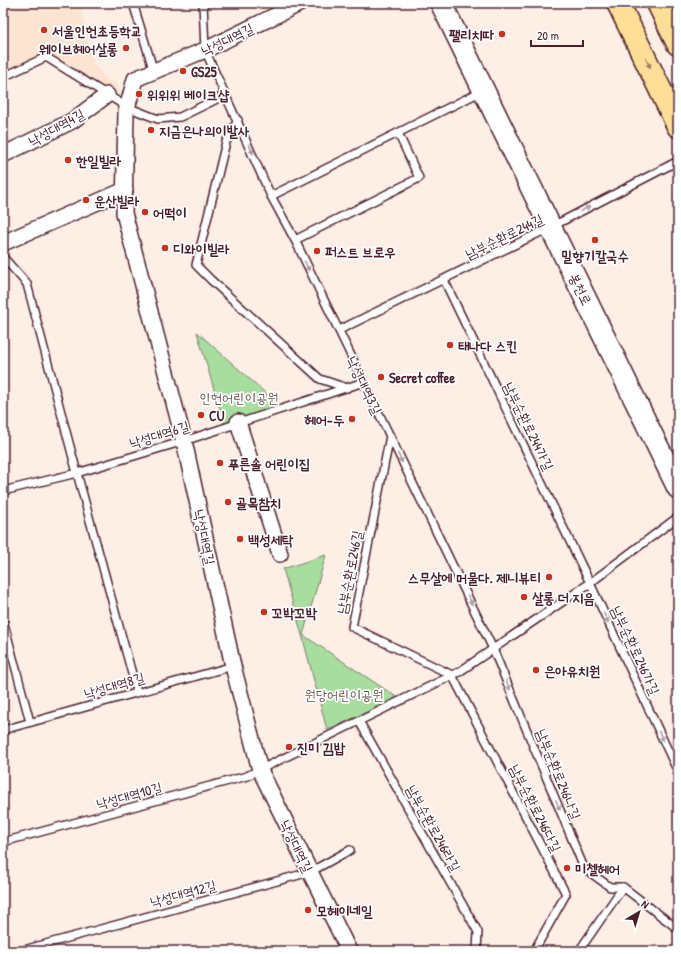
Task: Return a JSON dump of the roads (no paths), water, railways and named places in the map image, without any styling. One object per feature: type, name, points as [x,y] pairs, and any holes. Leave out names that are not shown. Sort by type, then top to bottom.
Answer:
[{"type":"main road","points":[[618,3],[678,126]]},
{"type":"main road","points":[[626,3],[635,3]]},
{"type":"main road","points":[[658,3],[678,44]]},
{"type":"street","name":"낙성대역길","points":[[301,3],[205,50],[135,80],[126,107],[124,213],[184,441],[233,666],[260,770],[349,951]]},
{"type":"street","name":"봉천로","points":[[441,3],[678,488]]},
{"type":"street","name":"낙성대역4길","points":[[3,155],[72,121],[107,95]]},
{"type":"street","points":[[3,243],[125,190]]},
{"type":"street","points":[[238,422],[280,554]]},
{"type":"lane","points":[[133,3],[154,72]]},
{"type":"lane","points":[[203,3],[205,50]]},
{"type":"lane","name":"낙성대역3길","points":[[205,50],[238,120],[271,196],[295,240],[493,649]]},
{"type":"lane","points":[[3,78],[46,57],[126,107],[158,119],[180,117],[225,94]]},
{"type":"lane","points":[[271,196],[484,90]]},
{"type":"lane","name":"낙성대역3길","points":[[238,120],[226,142],[196,265],[320,379],[347,388]]},
{"type":"lane","points":[[295,240],[419,178],[398,133]]},
{"type":"lane","name":"남부순환로244길","points":[[339,330],[444,280],[678,161]]},
{"type":"lane","points":[[3,257],[27,284],[76,473],[137,692]]},
{"type":"lane","name":"남부순환로244가길","points":[[444,280],[590,583]]},
{"type":"lane","name":"낙성대역6길","points":[[3,491],[76,473],[184,441],[238,422],[364,382]]},
{"type":"lane","name":"남부순환로246길","points":[[390,436],[352,627],[452,675]]},
{"type":"lane","points":[[260,770],[452,675],[590,583],[678,517]]},
{"type":"lane","name":"남부순환로246가길","points":[[590,583],[678,772]]},
{"type":"lane","points":[[3,620],[30,722]]},
{"type":"lane","name":"남부순환로246나길","points":[[493,649],[584,868],[610,887],[623,887],[678,929]]},
{"type":"lane","name":"낙성대역8길","points":[[3,730],[233,666]]},
{"type":"lane","name":"남부순환로246다길","points":[[452,675],[566,894],[534,951]]},
{"type":"lane","name":"남부순환로246라길","points":[[359,721],[478,932],[477,951]]},
{"type":"lane","name":"낙성대역10길","points":[[3,842],[247,776],[260,770]]},
{"type":"lane","name":"낙성대역12길","points":[[20,951],[310,872],[350,850]]},
{"type":"lane","points":[[579,951],[623,887]]},
{"type":"place","name":"서울인헌초등학교","points":[[44,30]]},
{"type":"place","name":"팰리치따","points":[[502,34]]},
{"type":"place","name":"웨이브헤어살롱","points":[[126,48]]},
{"type":"place","name":"GS25","points":[[183,71]]},
{"type":"place","name":"위위위 베이크샵","points":[[139,94]]},
{"type":"place","name":"지금은나의이발사","points":[[151,130]]},
{"type":"place","name":"한일빌라","points":[[68,160]]},
{"type":"place","name":"운산빌라","points":[[86,200]]},
{"type":"place","name":"어떡이","points":[[145,212]]},
{"type":"place","name":"밀향기칼국수","points":[[595,240]]},
{"type":"place","name":"디와이빌라","points":[[165,248]]},
{"type":"place","name":"퍼스트 브로우","points":[[317,251]]},
{"type":"place","name":"태나다 스킨","points":[[450,345]]},
{"type":"place","name":"Secret coffee","points":[[381,377]]},
{"type":"place","name":"CU","points":[[201,415]]},
{"type":"place","name":"헤어-두","points":[[352,419]]},
{"type":"place","name":"푸른솔 어린이집","points":[[220,463]]},
{"type":"place","name":"골목참치","points":[[228,502]]},
{"type":"place","name":"백성세탁","points":[[240,539]]},
{"type":"place","name":"스무살에 머물다. 제니뷰티","points":[[549,577]]},
{"type":"place","name":"살롱 더 지음","points":[[524,597]]},
{"type":"place","name":"꼬박꼬박","points":[[264,612]]},
{"type":"place","name":"은아유치원","points":[[536,670]]},
{"type":"place","name":"진미 김밥","points":[[289,747]]},
{"type":"place","name":"미첼헤어","points":[[567,868]]},
{"type":"place","name":"모헤이네일","points":[[308,910]]},
{"type":"park label","name":"인헌어린이공원","points":[[239,397]]},
{"type":"park label","name":"원당어린이공원","points":[[344,694]]}]
